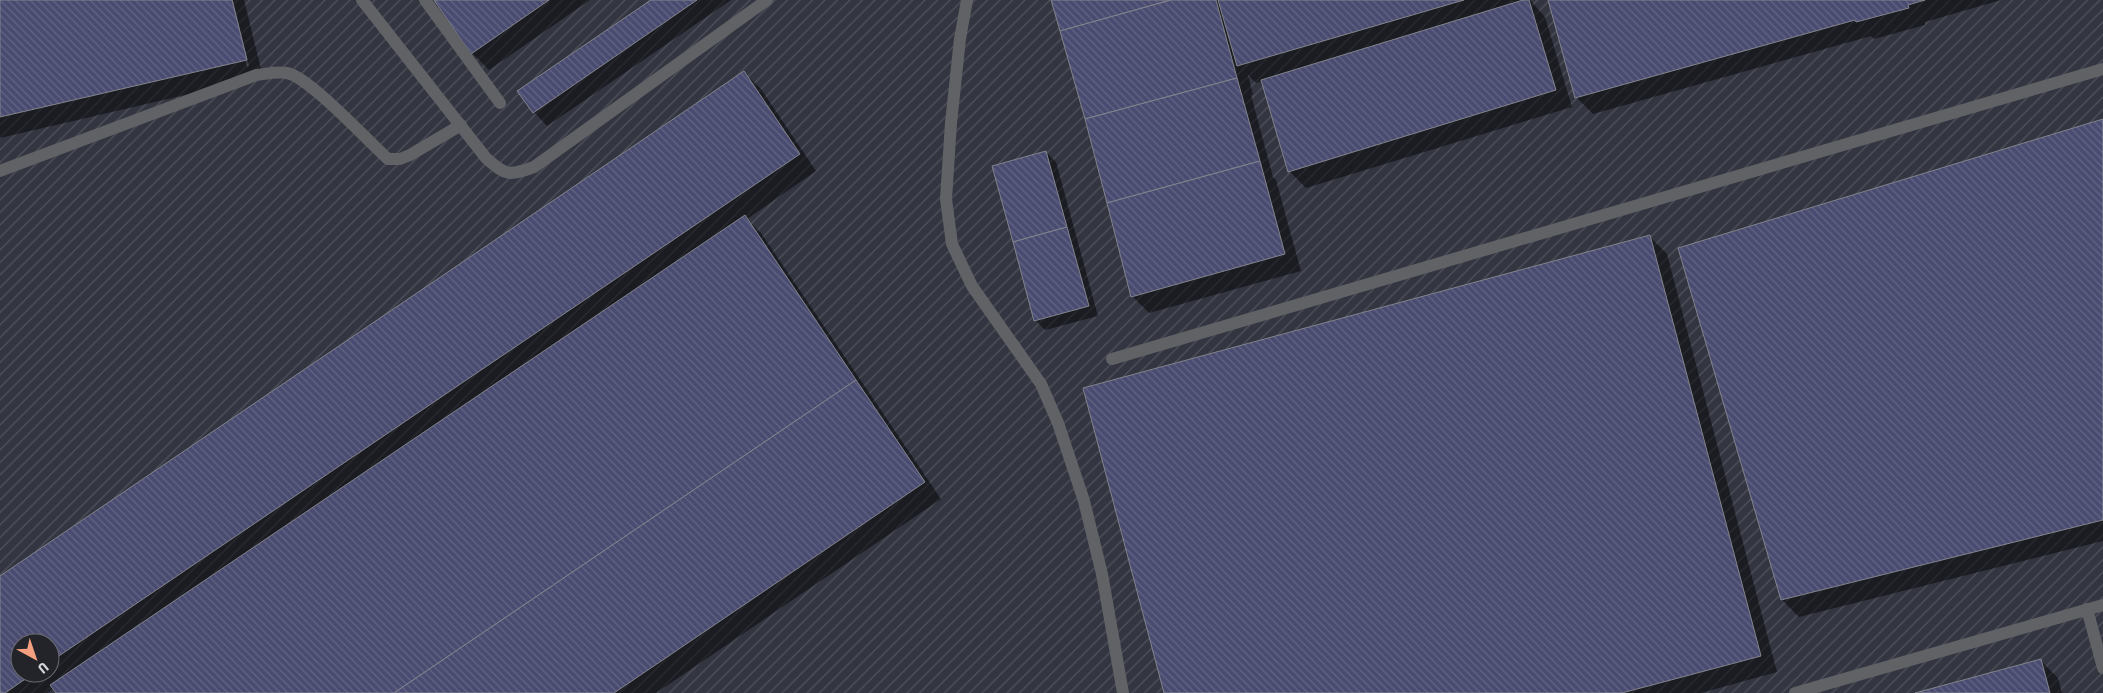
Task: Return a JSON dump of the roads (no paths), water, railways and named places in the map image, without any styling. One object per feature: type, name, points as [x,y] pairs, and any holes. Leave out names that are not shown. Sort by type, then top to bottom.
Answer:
[{"type":"street","points":[[362,0],[486,158],[498,169],[513,174],[534,167],[767,0]]},
{"type":"street","points":[[426,0],[500,103]]},
{"type":"street","points":[[967,0],[955,86],[946,199],[952,244],[972,286],[1040,384],[1058,423],[1084,501],[1102,574],[1123,693]]},
{"type":"street","points":[[1112,359],[2103,69]]},
{"type":"street","points":[[0,170],[256,75],[275,72],[288,73],[301,79],[388,159],[400,159],[410,155],[461,125]]},
{"type":"street","points":[[1795,693],[2103,605]]},
{"type":"street","points":[[2087,609],[2103,668]]}]
